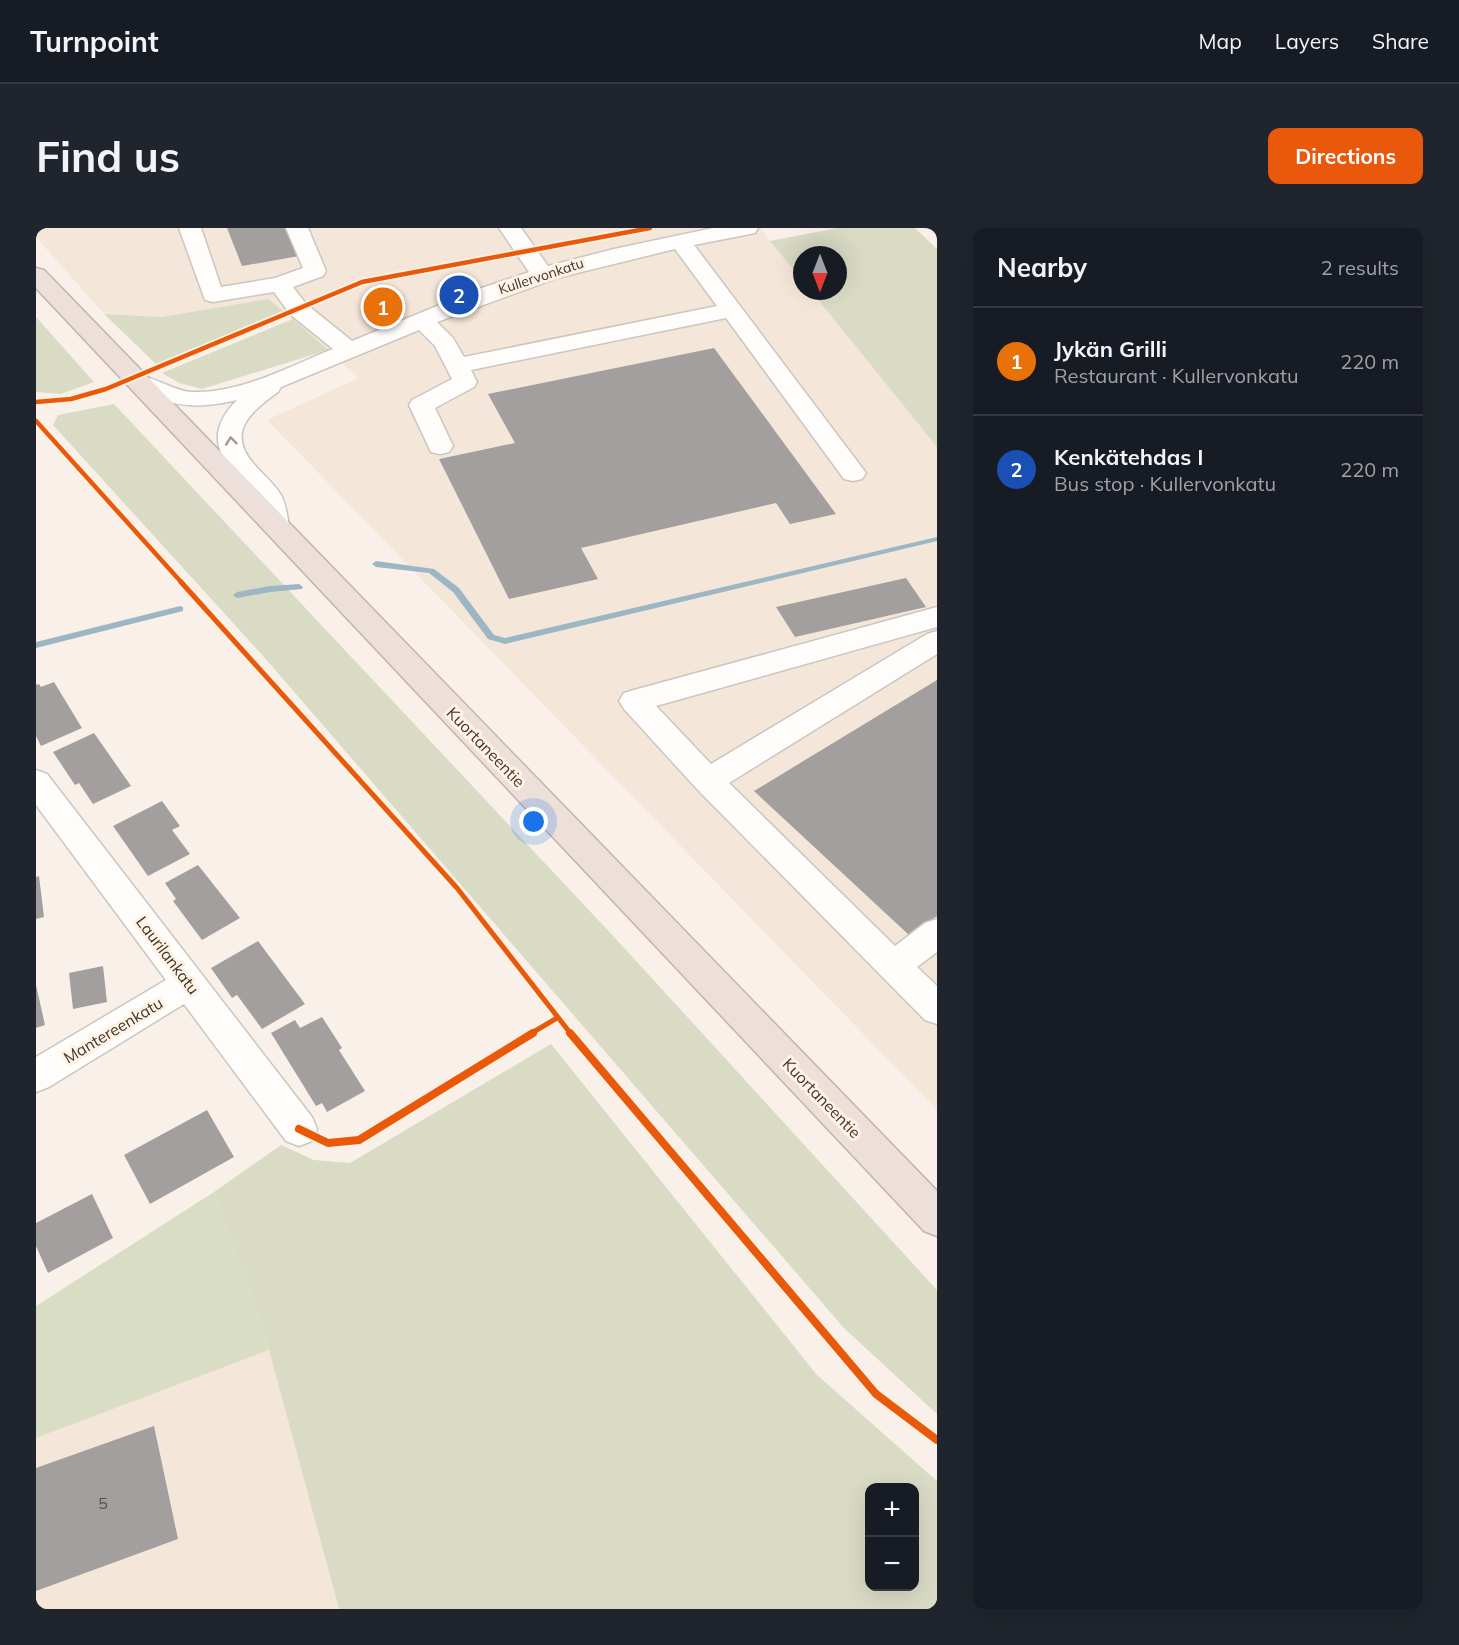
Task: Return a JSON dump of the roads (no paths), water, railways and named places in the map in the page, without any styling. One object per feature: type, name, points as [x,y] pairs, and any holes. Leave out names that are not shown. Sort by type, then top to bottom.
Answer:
[{"type":"highway","name":"Kuortaneentie","points":[[36,275],[937,1218]]},
{"type":"street","points":[[190,228],[213,295],[280,284],[315,271],[297,228]]},
{"type":"street","points":[[510,228],[542,274]]},
{"type":"street","name":"Kullervonkatu","points":[[139,382],[164,394],[185,399],[204,399],[278,380],[422,320],[542,274],[691,235],[747,228]]},
{"type":"street","points":[[691,235],[731,310],[853,473]]},
{"type":"street","points":[[280,284],[298,309],[349,350]]},
{"type":"street","points":[[457,366],[731,310]]},
{"type":"street","points":[[422,320],[445,343],[465,382],[421,405],[440,446]]},
{"type":"street","name":"Kullervonkatu","points":[[276,526],[269,496],[233,455],[229,439],[231,421],[245,404],[278,380]]},
{"type":"street","points":[[937,617],[634,701],[708,781],[937,1009]]},
{"type":"street","points":[[708,781],[937,641]]},
{"type":"street","name":"Laurilankatu","points":[[36,782],[299,1129]]},
{"type":"street","points":[[894,966],[937,933]]},
{"type":"street","name":"Mantereenkatu","points":[[36,1076],[190,983]]},
{"type":"waterway","points":[[376,564],[431,571],[456,590],[491,637],[505,641],[937,539]]},
{"type":"waterway","points":[[237,595],[299,587]]},
{"type":"waterway","points":[[36,645],[180,609]]},
{"type":"place","name":"Kenkätehdas I","points":[[459,295]]},
{"type":"place","name":"Jykän Grilli","points":[[383,307]]}]
